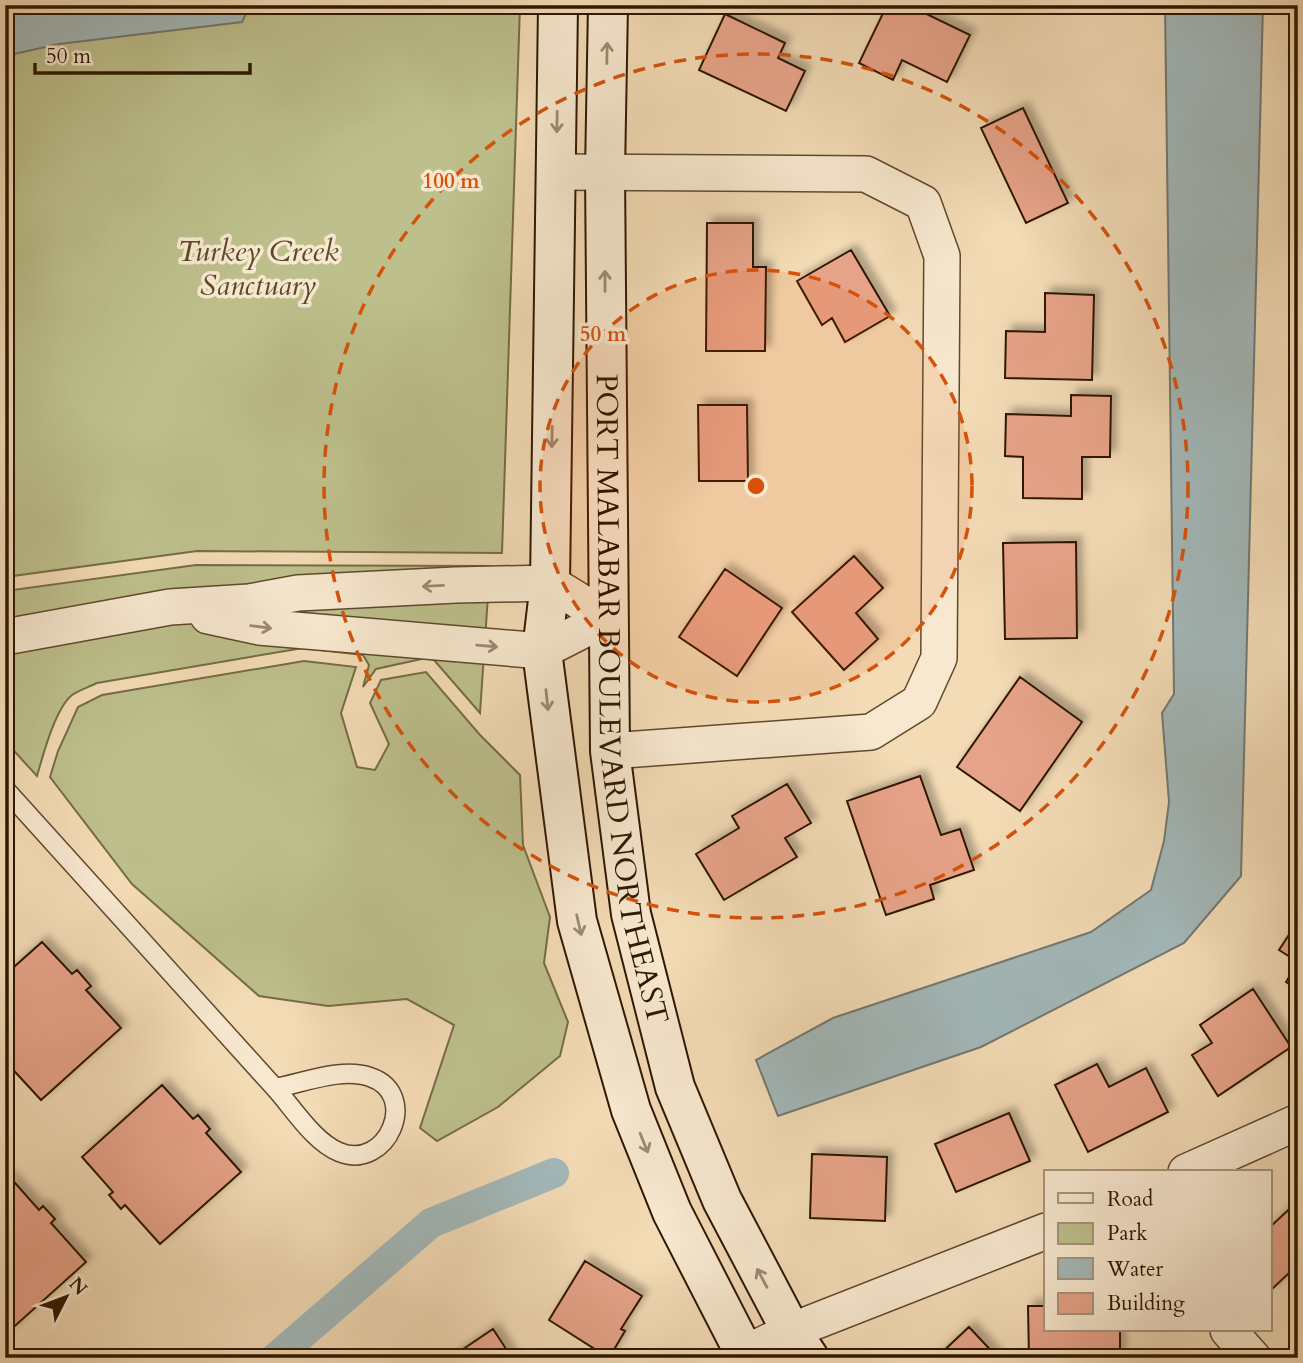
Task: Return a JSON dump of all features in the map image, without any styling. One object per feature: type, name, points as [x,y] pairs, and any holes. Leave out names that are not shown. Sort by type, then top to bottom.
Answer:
[{"type":"street","name":"PORT MALABAR BOULEVARD NORTHEAST","points":[[558,5],[550,583],[542,651],[577,921],[631,1110],[672,1212],[742,1356]]},
{"type":"street","name":"PORT MALABAR BOULEVARD NORTHEAST","points":[[608,5],[605,172],[610,751],[631,914],[675,1087],[722,1200],[800,1345]]},
{"type":"street","points":[[557,172],[866,174],[923,203],[942,256],[939,658],[919,702],[871,732],[610,751]]},
{"type":"street","points":[[5,638],[170,607],[248,602],[298,593],[550,583],[607,618]]},
{"type":"street","points":[[170,607],[258,628],[542,651],[607,618]]},
{"type":"street","points":[[1190,1170],[1298,1122]]},
{"type":"street","points":[[742,1356],[800,1345],[1044,1232]]},
{"type":"street","points":[[1230,1332],[1253,1358]]},
{"type":"lane","points":[[5,789],[275,1088],[316,1133],[338,1152],[355,1156],[371,1152],[385,1142],[394,1129],[397,1114],[389,1090],[370,1077],[331,1077],[275,1088]]},
{"type":"green space","name":"Turkey Creek Sanctuary","points":[[5,5],[520,5],[502,553],[197,551],[5,577]]},
{"type":"green space","points":[[196,565],[490,566],[480,713],[434,660],[426,658],[376,669],[363,687],[369,665],[363,655],[303,648],[97,683],[81,690],[72,695],[60,711],[37,776],[5,741],[5,591]]},
{"type":"green space","points":[[304,661],[356,667],[341,713],[357,767],[375,770],[389,744],[370,703],[381,680],[426,672],[480,735],[520,775],[523,845],[550,917],[544,963],[568,1022],[560,1056],[498,1107],[437,1141],[420,1128],[454,1025],[407,999],[328,1006],[259,996],[132,884],[50,777],[58,751],[78,707],[102,695]]},
{"type":"water","points":[[5,5],[250,5],[242,22],[59,44],[5,56]]},
{"type":"water","points":[[1165,5],[1263,5],[1241,876],[1184,943],[981,1047],[778,1116],[756,1060],[833,1018],[1091,932],[1151,890],[1164,841],[1169,802],[1162,713],[1174,694]]},
{"type":"building","points":[[887,5],[908,5],[970,35],[947,82],[902,60],[893,80],[859,63]]},
{"type":"building","points":[[725,14],[785,43],[778,58],[805,71],[786,111],[699,70]]},
{"type":"building","points":[[1023,108],[1068,203],[1026,223],[981,128]]},
{"type":"building","points":[[707,223],[753,223],[753,267],[766,267],[765,351],[706,351]]},
{"type":"building","points":[[851,250],[890,316],[845,342],[832,318],[822,325],[797,281]]},
{"type":"building","points":[[1045,293],[1094,295],[1092,380],[1005,378],[1006,331],[1045,332]]},
{"type":"building","points":[[1071,395],[1111,396],[1110,457],[1082,457],[1082,499],[1023,498],[1023,457],[1005,456],[1006,414],[1071,416]]},
{"type":"building","points":[[698,405],[747,405],[748,481],[699,481]]},
{"type":"building","points":[[1076,542],[1077,638],[1005,639],[1003,543]]},
{"type":"building","points":[[854,556],[883,588],[856,613],[878,639],[844,670],[792,612]]},
{"type":"building","points":[[725,569],[782,608],[737,676],[679,637]]},
{"type":"building","points":[[1020,677],[1082,722],[1020,811],[957,767]]},
{"type":"building","points":[[920,776],[941,835],[960,829],[974,870],[930,885],[934,899],[886,915],[847,801]]},
{"type":"building","points":[[787,784],[811,823],[785,838],[797,857],[724,900],[696,854],[739,828],[732,816]]},
{"type":"building","points":[[1298,921],[1298,962],[1279,950]]},
{"type":"building","points":[[42,942],[72,974],[77,970],[91,986],[86,990],[121,1028],[41,1100],[5,1061],[5,975]]},
{"type":"building","points":[[1298,963],[1298,990],[1286,982]]},
{"type":"building","points":[[1253,989],[1291,1047],[1218,1096],[1192,1055],[1212,1043],[1200,1025]]},
{"type":"building","points":[[1097,1064],[1109,1087],[1146,1068],[1168,1112],[1088,1152],[1055,1085]]},
{"type":"building","points":[[162,1085],[193,1119],[198,1115],[210,1129],[206,1133],[241,1172],[160,1244],[125,1205],[121,1209],[109,1195],[113,1192],[82,1157]]},
{"type":"building","points":[[1009,1113],[1030,1161],[956,1192],[935,1144]]},
{"type":"building","points":[[812,1154],[887,1157],[885,1221],[810,1218]]},
{"type":"building","points":[[8,1175],[39,1210],[43,1206],[55,1219],[51,1223],[86,1262],[7,1333]]},
{"type":"building","points":[[1298,1201],[1298,1281],[1290,1272],[1272,1289],[1272,1225]]},
{"type":"building","points":[[585,1261],[642,1296],[621,1329],[625,1331],[609,1358],[549,1320]]},
{"type":"building","points":[[1028,1306],[1044,1306],[1044,1332],[1120,1332],[1120,1358],[1029,1358]]},
{"type":"building","points":[[969,1327],[998,1358],[936,1358]]},
{"type":"building","points":[[493,1329],[512,1358],[450,1358]]},
{"type":"waterway","points":[[275,1358],[431,1223],[554,1173]]}]
